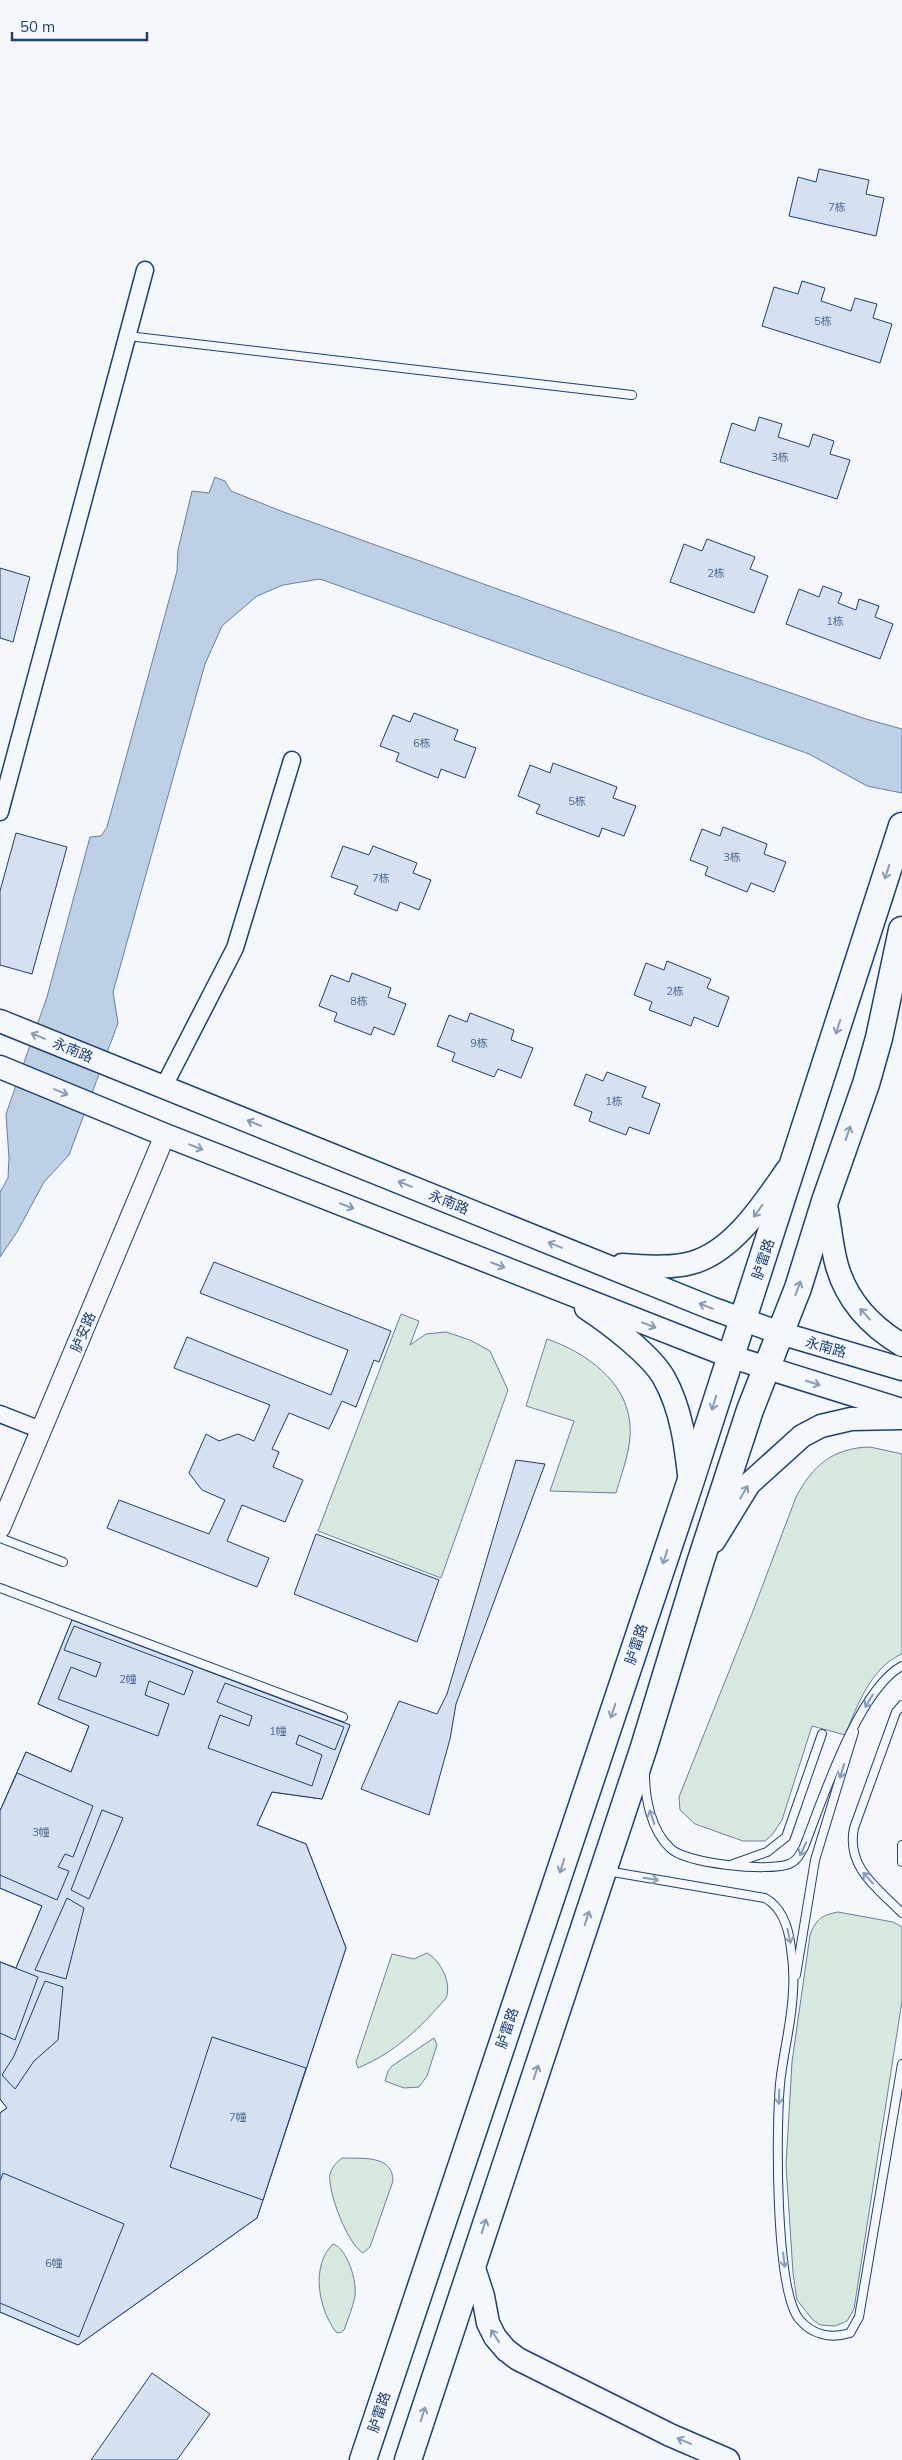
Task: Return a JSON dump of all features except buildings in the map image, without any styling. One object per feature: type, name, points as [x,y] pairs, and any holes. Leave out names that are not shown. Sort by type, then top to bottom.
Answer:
[{"type":"main road","name":"胪雷路","points":[[363,2460],[690,1482],[729,1356],[796,1157],[902,826]]},
{"type":"main road","points":[[408,2460],[644,1747],[700,1563],[750,1410],[798,1288],[825,1201],[868,1075],[879,1038],[902,930]]},
{"type":"main road","name":"永南路","points":[[3,1022],[742,1320],[902,1369]]},
{"type":"main road","points":[[0,1067],[165,1135],[729,1356],[902,1410]]},
{"type":"main road","points":[[601,1263],[656,1267],[692,1263],[713,1252],[733,1238],[750,1222],[796,1157]]},
{"type":"main road","points":[[825,1201],[837,1266],[850,1298],[881,1333],[902,1345]]},
{"type":"main road","points":[[559,1289],[601,1318],[637,1349],[663,1377],[679,1414],[685,1441],[690,1482]]},
{"type":"main road","points":[[700,1563],[749,1484],[802,1436],[821,1426],[851,1419],[902,1418]]},
{"type":"main road","points":[[472,2262],[483,2296],[488,2323],[495,2337],[506,2350],[532,2366],[670,2435],[728,2460]]},
{"type":"street","points":[[0,812],[145,270]]},
{"type":"street","points":[[164,1086],[235,948],[292,760]]},
{"type":"street","name":"胪安路","points":[[0,1528],[165,1135]]},
{"type":"street","points":[[0,1414],[41,1430]]},
{"type":"lane","points":[[128,336],[632,395]]},
{"type":"lane","points":[[0,1538],[63,1562]]},
{"type":"lane","points":[[0,1588],[344,1717]]},
{"type":"lane","points":[[644,1747],[647,1800],[653,1821],[661,1838],[671,1850],[685,1857],[729,1865],[762,1868],[790,1864],[798,1857],[846,1739],[882,1683],[902,1666]]},
{"type":"lane","points":[[902,1705],[896,1712],[854,1828],[852,1848],[862,1871],[902,1912]]},
{"type":"lane","points":[[856,1725],[815,1860],[793,1991],[780,2085],[778,2190],[789,2299],[798,2318],[810,2330],[823,2335],[838,2337],[850,2333],[859,2317],[902,2064]]},
{"type":"lane","points":[[729,1865],[767,1852],[786,1837],[822,1734]]},
{"type":"lane","points":[[902,1844],[902,1862]]},
{"type":"lane","points":[[603,1870],[765,1898],[772,1902],[785,1921],[788,1932],[793,1991]]},
{"type":"shaded area","points":[[401,1314],[419,1321],[410,1345],[426,1334],[446,1332],[470,1340],[490,1351],[508,1390],[441,1578],[318,1531]]},
{"type":"shaded area","points":[[547,1339],[589,1360],[602,1370],[621,1395],[627,1409],[630,1425],[630,1442],[616,1493],[550,1491],[574,1421],[526,1406]]},
{"type":"shaded area","points":[[870,1447],[902,1454],[902,1654],[882,1668],[866,1688],[845,1735],[812,1726],[782,1820],[772,1835],[765,1841],[743,1841],[695,1824],[680,1810],[679,1797],[796,1497],[817,1467],[826,1460],[845,1451]]},
{"type":"shaded area","points":[[838,1912],[893,1922],[902,1927],[902,2001],[854,2309],[847,2321],[835,2326],[820,2325],[812,2319],[797,2300],[793,2273],[786,2165],[792,2062],[810,1935],[820,1919]]},
{"type":"shaded area","points":[[427,1953],[437,1961],[444,1973],[448,1986],[446,1998],[406,2039],[384,2055],[358,2068],[356,2062],[392,1954],[414,1959]]},
{"type":"shaded area","points":[[434,2038],[437,2045],[427,2076],[419,2087],[404,2088],[385,2081],[388,2071],[392,2066]]},
{"type":"shaded area","points":[[342,2158],[375,2160],[388,2166],[392,2172],[393,2181],[370,2247],[363,2253],[351,2240],[345,2229],[332,2192],[330,2174],[334,2165]]},
{"type":"shaded area","points":[[333,2244],[343,2252],[347,2259],[355,2283],[354,2300],[344,2330],[340,2333],[336,2332],[330,2323],[319,2288],[321,2264]]},
{"type":"water","points":[[215,477],[225,481],[231,491],[281,511],[678,654],[866,719],[902,729],[902,793],[867,786],[809,754],[320,579],[283,585],[257,596],[222,626],[205,664],[113,992],[118,1023],[69,1155],[44,1182],[17,1232],[0,1257],[0,1192],[8,1178],[9,1158],[6,1114],[47,997],[90,837],[101,836],[107,827],[177,571],[178,550],[192,491],[209,493]]}]
